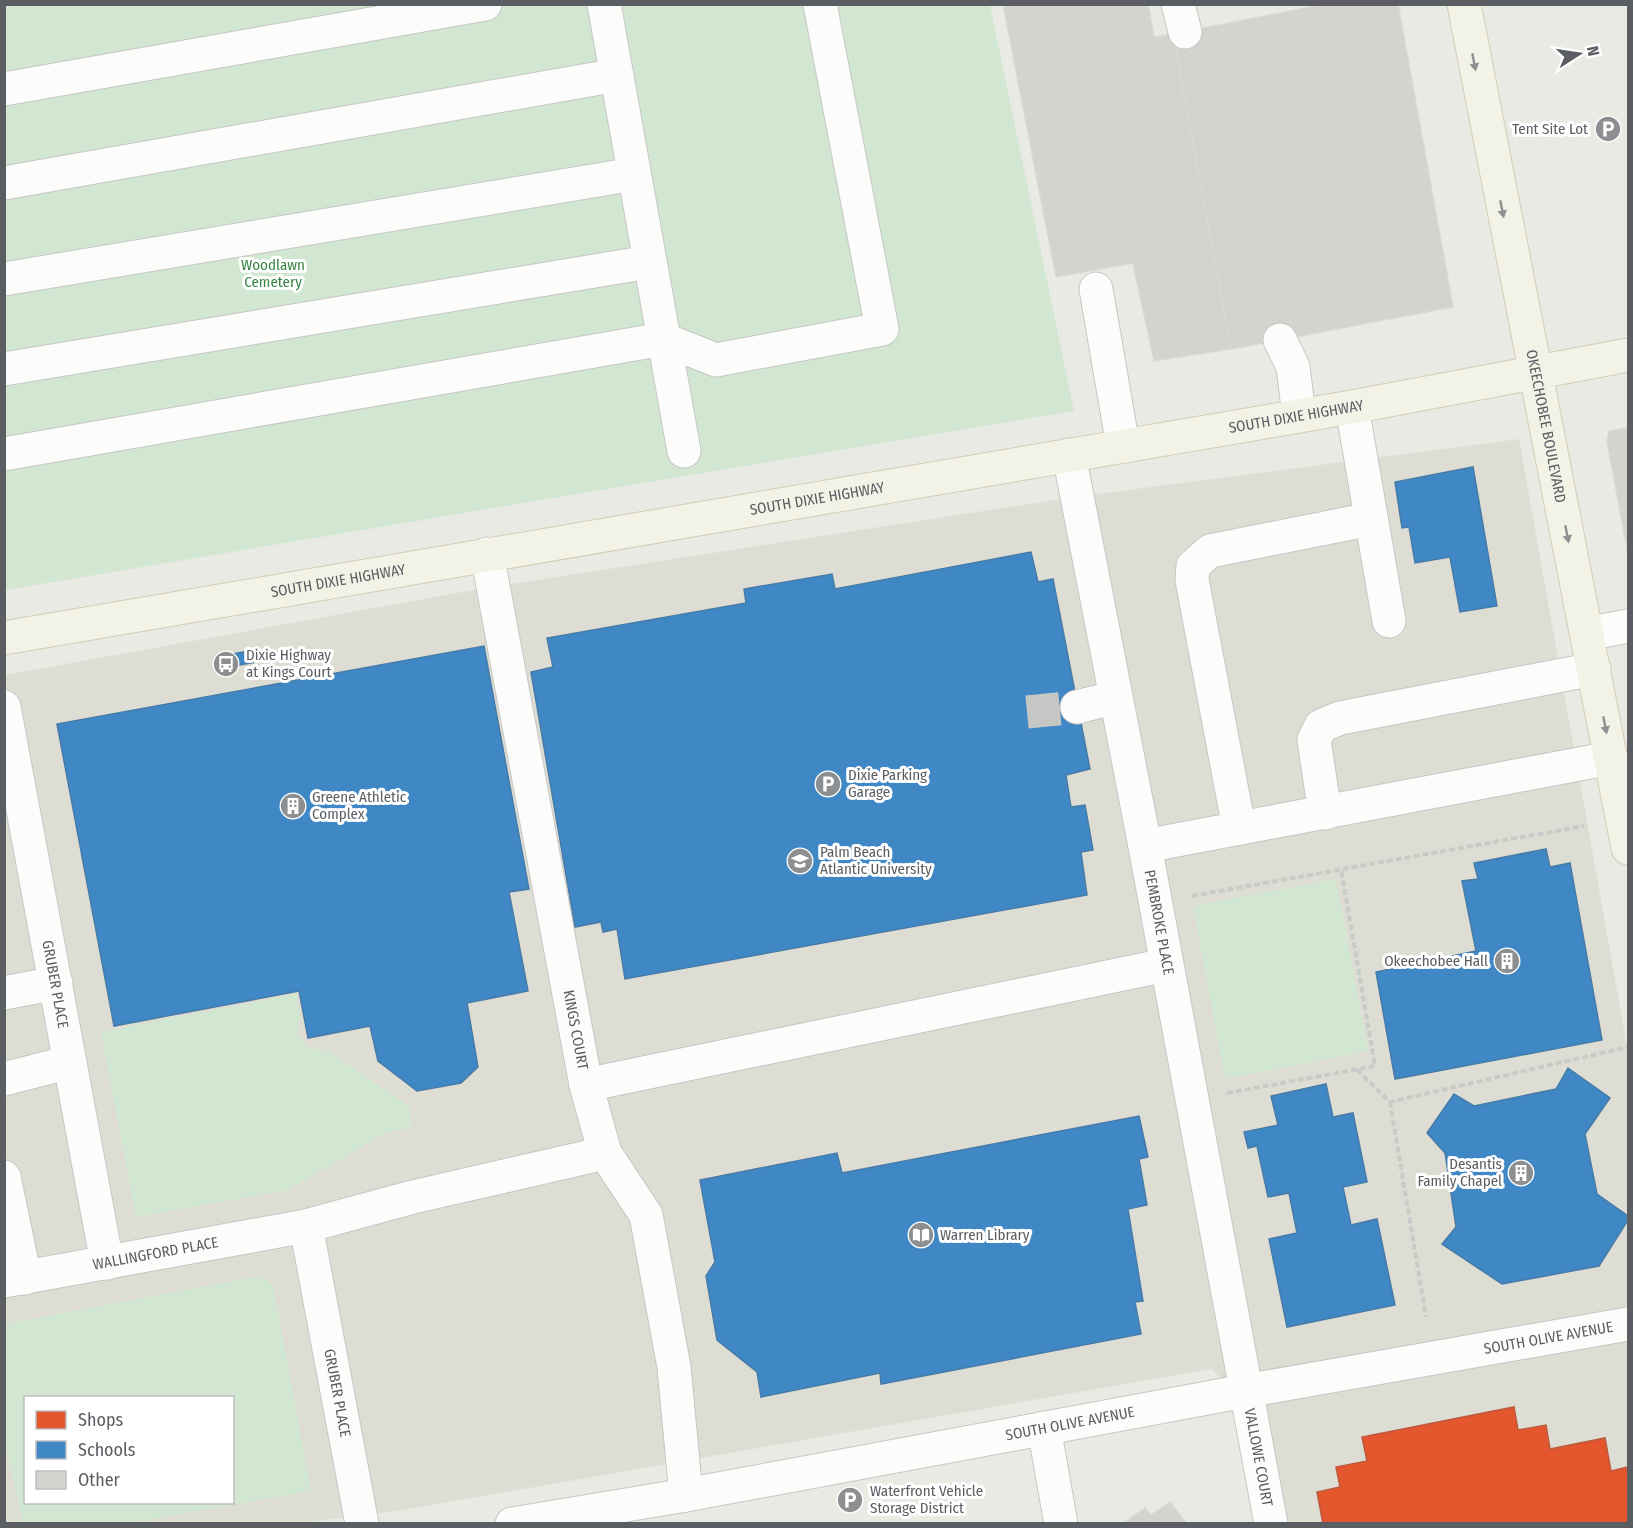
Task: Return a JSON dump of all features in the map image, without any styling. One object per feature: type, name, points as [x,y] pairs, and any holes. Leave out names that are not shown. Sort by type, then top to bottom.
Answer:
[{"type":"main road","name":"OKEECHOBEE BOULEVARD","points":[[1464,4],[1594,669],[1618,768],[1629,848]]},
{"type":"main road","name":"SOUTH DIXIE HIGHWAY","points":[[4,638],[1352,407],[1629,355]]},
{"type":"street","points":[[4,89],[485,4]]},
{"type":"street","points":[[604,4],[684,451]]},
{"type":"street","points":[[4,454],[663,339],[716,360],[882,329],[820,4]]},
{"type":"street","points":[[4,183],[617,75]]},
{"type":"street","points":[[4,279],[634,174]]},
{"type":"street","points":[[4,369],[649,262]]},
{"type":"street","points":[[1096,288],[1123,446]]},
{"type":"street","points":[[1280,340],[1293,367],[1299,416]]},
{"type":"street","points":[[1352,407],[1389,621]]},
{"type":"street","name":"PEMBROKE PLACE","points":[[1069,455],[1245,1391]]},
{"type":"street","points":[[1239,828],[1192,580],[1193,566],[1210,551],[1371,519]]},
{"type":"street","name":"KINGS COURT","points":[[487,554],[585,1085],[605,1153],[646,1215],[674,1367],[686,1495]]},
{"type":"street","points":[[1587,634],[1629,626]]},
{"type":"street","points":[[1325,813],[1314,740],[1321,726],[1340,718],[1594,669]]},
{"type":"street","points":[[1077,707],[1116,697]]},
{"type":"street","name":"GRUBER PLACE","points":[[4,707],[107,1263]]},
{"type":"street","points":[[1144,846],[1325,813],[1618,768]]},
{"type":"street","points":[[585,1085],[1166,965]]},
{"type":"street","points":[[4,993],[56,983]]},
{"type":"street","points":[[4,1079],[70,1062]]},
{"type":"street","name":"WALLINGFORD PLACE","points":[[14,1280],[306,1226],[392,1202],[605,1153]]},
{"type":"street","points":[[4,1177],[14,1280]]},
{"type":"street","name":"GRUBER PLACE","points":[[306,1226],[362,1524]]},
{"type":"street","name":"SOUTH OLIVE AVENUE","points":[[512,1524],[686,1495],[1245,1391],[1629,1323]]},
{"type":"street","name":"VALLOWE COURT","points":[[1245,1391],[1271,1524]]},
{"type":"street","points":[[1044,1428],[1061,1524]]},
{"type":"path","points":[[1185,897],[1584,826]]},
{"type":"path","points":[[1222,1094],[1375,1066],[1341,869]]},
{"type":"path","points":[[1390,1102],[1628,1047]]},
{"type":"path","points":[[1356,1069],[1390,1102],[1426,1317]]},
{"type":"shaded area","name":"Palm Beach Atlantic University","points":[[1519,439],[1628,1052],[1628,1523],[1283,1523],[1262,1416],[1211,1369],[403,1510],[299,1523],[5,1524],[5,675],[473,590],[1067,498]]},
{"type":"green space","name":"Woodlawn Cemetery","points":[[5,5],[990,5],[1074,411],[5,590]]},
{"type":"green space","points":[[1336,879],[1368,1051],[1225,1079],[1193,906]]},
{"type":"green space","points":[[296,994],[300,1016],[297,1035],[307,1047],[330,1052],[410,1107],[411,1128],[387,1132],[288,1190],[136,1217],[101,1032]]},
{"type":"green space","points":[[260,1276],[273,1285],[311,1491],[130,1523],[23,1523],[5,1442],[5,1324]]},
{"type":"building: Shops","points":[[1514,1407],[1518,1430],[1546,1425],[1550,1449],[1605,1438],[1611,1471],[1628,1467],[1628,1524],[1323,1524],[1317,1492],[1340,1487],[1336,1467],[1367,1461],[1362,1437]]},
{"type":"building: Schools","points":[[1473,467],[1497,606],[1460,612],[1450,557],[1415,563],[1409,527],[1402,528],[1395,482]]},
{"type":"building: Schools","name":"Dixie Parking Garage","points":[[1031,552],[1038,582],[1053,579],[1090,769],[1066,775],[1071,807],[1085,805],[1093,850],[1081,852],[1087,895],[625,979],[617,929],[603,932],[601,922],[575,927],[531,672],[553,667],[547,638],[746,603],[744,589],[832,574],[835,589]]},
{"type":"building: Schools","name":"Greene Athletic Complex","points":[[484,646],[529,889],[509,892],[528,991],[467,1003],[478,1067],[461,1083],[417,1091],[378,1061],[370,1026],[308,1038],[299,991],[114,1026],[57,724]]},
{"type":"building: Schools","points":[[254,650],[256,662],[229,667],[227,655]]},
{"type":"building: Schools","name":"Okeechobee Hall","points":[[1546,849],[1550,867],[1570,863],[1602,1040],[1395,1079],[1376,972],[1476,951],[1462,881],[1478,879],[1474,863]]},
{"type":"building: Schools","name":"Desantis Family Chapel","points":[[1568,1068],[1610,1098],[1585,1134],[1597,1194],[1628,1216],[1628,1220],[1599,1266],[1502,1284],[1442,1244],[1456,1227],[1445,1153],[1427,1133],[1454,1094],[1474,1106],[1556,1089]]},
{"type":"building: Schools","points":[[1326,1084],[1333,1117],[1353,1113],[1367,1182],[1343,1187],[1351,1225],[1377,1219],[1395,1305],[1287,1327],[1269,1239],[1297,1233],[1289,1193],[1268,1197],[1257,1146],[1248,1148],[1244,1132],[1278,1125],[1271,1096]]},
{"type":"building: Schools","name":"Warren Library","points":[[1139,1116],[1148,1157],[1139,1159],[1147,1205],[1128,1209],[1143,1301],[1135,1302],[1141,1334],[881,1384],[880,1373],[761,1397],[757,1372],[717,1340],[706,1276],[715,1262],[700,1180],[837,1153],[842,1173]]},
{"type":"building: Other","points":[[1003,4],[1148,4],[1154,37],[1173,34],[1231,349],[1154,361],[1133,263],[1056,277]]},
{"type":"building: Other","points":[[1326,4],[1398,4],[1453,307],[1231,349],[1173,34]]},
{"type":"building: Other","points":[[1628,428],[1628,554],[1607,441],[1609,431]]},
{"type":"building: Other","points":[[1170,1502],[1187,1524],[1122,1524],[1145,1508],[1151,1515]]},
{"type":"tunnel","points":[[1027,712],[1077,707]]},
{"type":"place","name":"Tent Site Lot","points":[[1608,129]]},
{"type":"place","name":"Dixie Highway at Kings Court","points":[[226,664]]},
{"type":"place","name":"Dixie Parking Garage","points":[[828,784]]},
{"type":"place","name":"Greene Athletic Complex","points":[[293,806]]},
{"type":"place","name":"Palm Beach Atlantic University","points":[[800,861]]},
{"type":"place","name":"Okeechobee Hall","points":[[1507,961]]},
{"type":"place","name":"Desantis Family Chapel","points":[[1521,1173]]},
{"type":"place","name":"Warren Library","points":[[921,1235]]},
{"type":"place","name":"Waterfront Vehicle Storage District","points":[[850,1500]]}]
